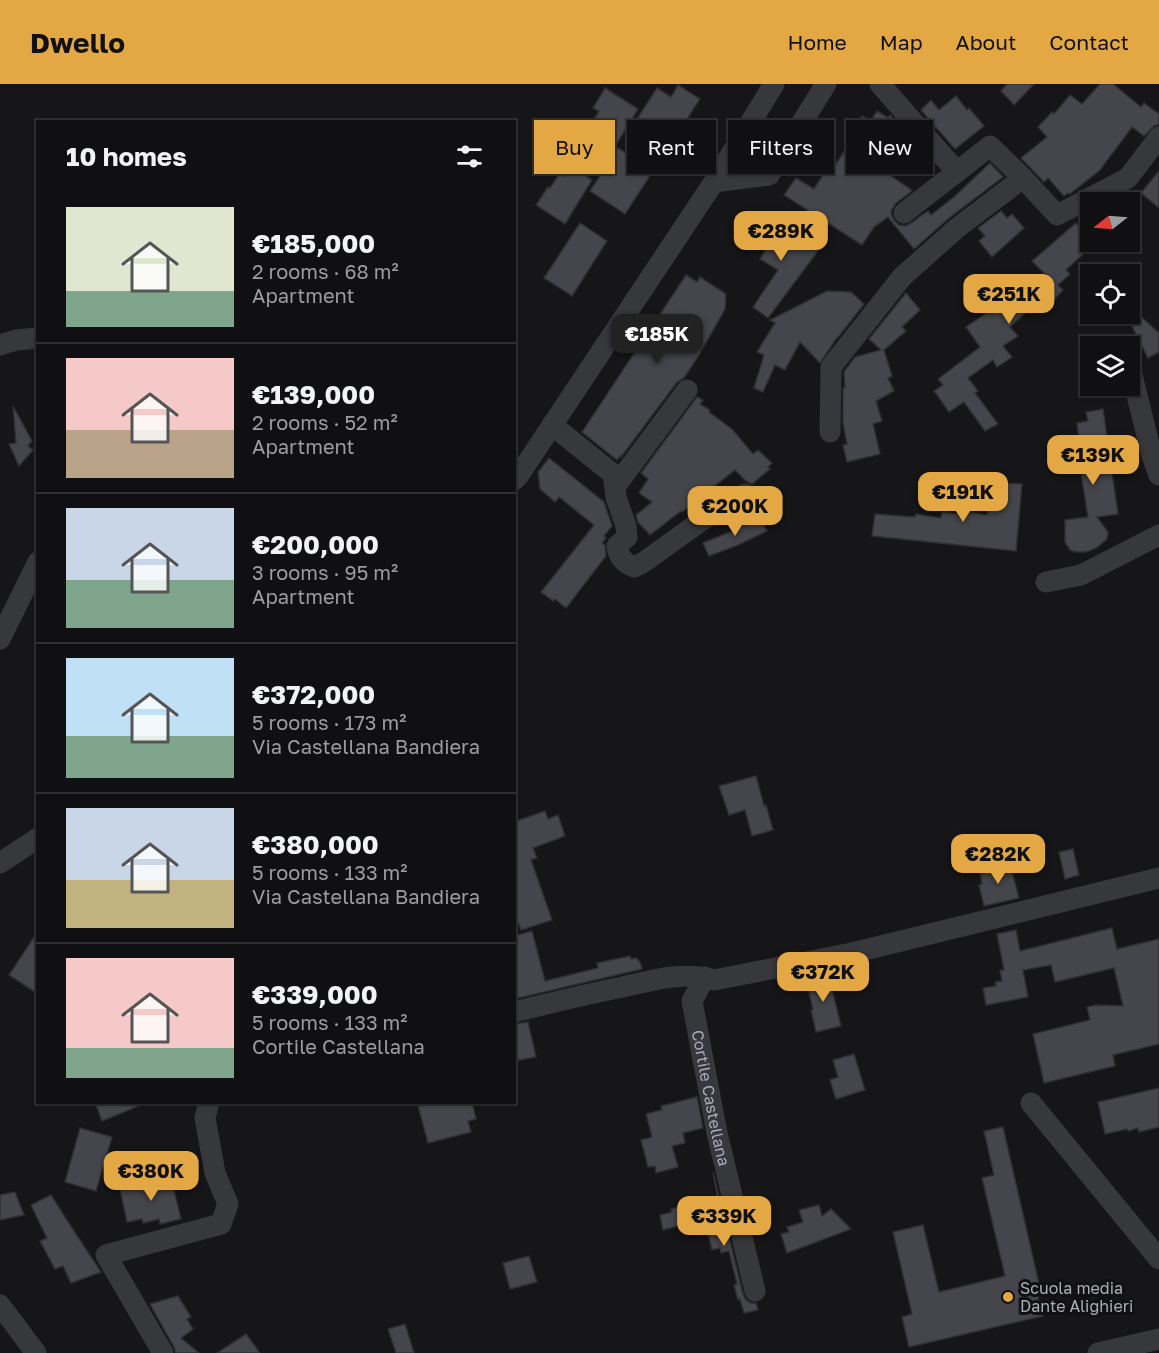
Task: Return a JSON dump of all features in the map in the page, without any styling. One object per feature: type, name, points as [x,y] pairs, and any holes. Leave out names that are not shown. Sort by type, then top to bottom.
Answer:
[{"type":"street","points":[[516,477],[714,182],[774,84]]},
{"type":"street","points":[[714,182],[769,175],[826,84]]},
{"type":"street","points":[[880,84],[957,172]]},
{"type":"street","points":[[904,213],[990,146],[1057,215],[1128,178],[1159,136]]},
{"type":"street","points":[[830,432],[831,367],[902,277],[957,228],[1023,178]]},
{"type":"street","points":[[0,345],[16,340],[36,338]]},
{"type":"street","points":[[615,487],[687,390]]},
{"type":"street","points":[[1137,396],[1159,475]]},
{"type":"street","points":[[552,425],[613,474],[616,497],[626,526],[627,537],[617,546],[618,553],[626,564],[634,567],[645,562],[701,521],[745,495]]},
{"type":"street","points":[[1046,582],[1081,575],[1159,535]]},
{"type":"street","points":[[0,639],[36,566]]},
{"type":"street","points":[[0,863],[36,839]]},
{"type":"street","points":[[516,1012],[604,990],[675,976],[705,977],[714,980],[852,952],[1159,878]]},
{"type":"street","name":"Cortile Castellana","points":[[705,977],[692,1001],[717,1133],[755,1291]]},
{"type":"street","points":[[1031,1103],[1159,1259]]},
{"type":"street","points":[[163,1353],[106,1255],[221,1224],[228,1204],[215,1173],[205,1118],[208,1104]]},
{"type":"street","points":[[0,1305],[36,1353]]},
{"type":"street","points":[[1098,1353],[1159,1339]]},
{"type":"building","points":[[1007,84],[1034,84],[1014,105],[1001,91]]},
{"type":"building","points":[[1100,84],[1113,84],[1141,107],[1144,103],[1159,114],[1159,124],[1144,136],[1132,127],[1100,170],[1064,196],[1048,178],[1044,182],[1021,158],[1047,137],[1038,127],[1052,112],[1054,114],[1070,95],[1082,104]]},
{"type":"building","points":[[678,85],[700,99],[686,120],[637,119],[657,88],[671,97]]},
{"type":"building","points":[[605,88],[638,109],[631,120],[627,120],[627,127],[615,146],[615,120],[594,120],[599,111],[593,108]]},
{"type":"building","points":[[956,96],[984,126],[955,149],[933,124],[933,120],[930,120],[921,110],[931,100],[939,110]]},
{"type":"building","points":[[877,111],[888,118],[890,115],[894,120],[872,120]]},
{"type":"building","points":[[618,148],[627,154],[627,174],[651,174],[625,214],[590,191],[601,174],[615,174],[615,153]]},
{"type":"building","points":[[846,149],[846,174],[888,174],[912,191],[896,203],[891,214],[899,225],[905,226],[928,211],[931,215],[990,163],[1003,177],[949,218],[914,249],[888,217],[874,227],[862,245],[784,195],[796,178],[814,189],[823,174],[834,174],[834,166]]},
{"type":"building","points":[[1159,171],[1159,208],[1141,193]]},
{"type":"building","points":[[559,174],[565,176],[567,174],[583,174],[592,180],[565,224],[536,205]]},
{"type":"building","points":[[1001,211],[1007,218],[1012,214],[1024,228],[992,257],[979,241],[985,236],[978,228]]},
{"type":"building","points":[[771,216],[818,251],[768,318],[753,307],[778,270],[760,259],[766,249],[753,241]]},
{"type":"building","points":[[580,223],[607,241],[572,296],[544,278]]},
{"type":"building","points":[[1076,223],[1080,227],[1080,252],[1085,252],[1066,270],[1070,274],[1058,285],[1063,290],[1053,301],[1052,299],[1036,312],[1032,307],[1010,327],[1018,336],[1003,346],[1012,357],[997,367],[993,360],[968,378],[978,391],[975,393],[998,424],[985,431],[964,402],[949,412],[934,391],[943,385],[938,379],[980,347],[966,327],[1001,303],[999,301],[1014,287],[1027,301],[1050,279],[1032,261]]},
{"type":"building","points":[[686,275],[697,282],[700,277],[726,294],[725,309],[684,378],[677,382],[617,460],[582,432]]},
{"type":"building","points":[[827,291],[851,292],[864,304],[834,341],[820,363],[800,342],[785,370],[775,365],[763,392],[754,388],[764,355],[757,352],[775,323],[770,320]]},
{"type":"building","points":[[906,293],[920,310],[902,327],[906,331],[884,350],[892,376],[888,378],[894,391],[876,401],[882,421],[873,424],[880,454],[847,462],[843,445],[847,444],[843,423],[844,372],[855,357],[881,350],[869,339]]},
{"type":"building","points":[[1140,316],[1159,333],[1159,352],[1148,358],[1140,342],[1140,336],[1137,336],[1131,324],[1140,324]]},
{"type":"building","points":[[697,397],[703,400],[700,404],[732,429],[753,454],[758,450],[772,463],[768,467],[770,469],[752,484],[735,470],[650,535],[638,522],[636,515],[652,502],[639,493],[648,479],[641,473]]},
{"type":"building","points":[[13,406],[32,441],[28,446],[33,450],[19,466],[9,444],[16,443]]},
{"type":"building","points":[[1103,409],[1118,514],[1097,517],[1108,532],[1107,539],[1096,548],[1086,552],[1075,552],[1070,550],[1065,542],[1065,520],[1088,517],[1077,448],[1080,447],[1077,423],[1088,421],[1086,412]]},
{"type":"building","points":[[549,458],[604,502],[612,526],[604,536],[606,538],[602,543],[605,545],[606,556],[566,608],[541,592],[594,525],[559,497],[555,502],[540,489],[538,472]]},
{"type":"building","points":[[989,482],[1022,484],[1016,551],[872,536],[875,514],[915,517],[916,514],[941,518],[942,512],[987,515]]},
{"type":"building","points":[[760,517],[767,531],[709,556],[703,543]]},
{"type":"building","points":[[756,776],[773,830],[752,836],[745,810],[729,815],[719,786]]},
{"type":"building","points":[[545,811],[548,819],[558,815],[565,836],[533,848],[537,858],[531,860],[552,920],[521,930],[516,917],[516,821]]},
{"type":"building","points":[[1073,849],[1079,875],[1065,879],[1059,852]]},
{"type":"building","points":[[999,864],[1001,870],[1011,868],[1019,898],[984,906],[979,885],[982,884],[980,873],[983,872],[982,868]]},
{"type":"building","points":[[1112,928],[1117,949],[1159,939],[1159,1044],[1113,1055],[1115,1066],[1044,1083],[1033,1034],[1090,1020],[1087,1007],[1123,1006],[1114,968],[1055,982],[1051,965],[1023,970],[1028,997],[986,1005],[983,988],[996,986],[995,982],[1002,981],[1000,970],[1004,970],[997,934],[1016,930],[1020,951]]},
{"type":"building","points":[[532,931],[545,981],[598,968],[597,963],[630,956],[631,959],[636,958],[640,962],[642,969],[516,999],[516,935]]},
{"type":"building","points":[[36,934],[36,993],[9,975]]},
{"type":"building","points":[[828,973],[841,1026],[816,1032],[806,979]]},
{"type":"building","points":[[528,1022],[536,1057],[516,1061],[516,1024]]},
{"type":"building","points":[[854,1054],[865,1090],[836,1099],[830,1080],[838,1077],[833,1060]]},
{"type":"building","points":[[1159,1088],[1159,1127],[1139,1132],[1138,1128],[1105,1134],[1098,1102]]},
{"type":"building","points":[[697,1097],[703,1128],[683,1133],[685,1143],[672,1146],[678,1167],[656,1173],[655,1166],[648,1167],[641,1140],[652,1137],[646,1114],[662,1110],[661,1106]]},
{"type":"building","points":[[96,1104],[144,1104],[102,1121]]},
{"type":"building","points":[[418,1104],[472,1104],[476,1119],[468,1121],[471,1132],[428,1143]]},
{"type":"building","points":[[1003,1127],[1040,1288],[1036,1289],[1043,1316],[909,1347],[902,1317],[912,1314],[893,1232],[923,1225],[939,1292],[1005,1276],[982,1178],[994,1175],[984,1131]]},
{"type":"building","points":[[80,1128],[112,1137],[96,1191],[65,1182]]},
{"type":"building","points":[[713,1172],[743,1294],[746,1300],[756,1303],[758,1310],[744,1313],[734,1285],[737,1284],[729,1251],[721,1253],[720,1248],[712,1250],[707,1230],[702,1231],[698,1216],[720,1211]]},
{"type":"building","points":[[171,1178],[181,1219],[160,1224],[159,1219],[143,1223],[142,1219],[127,1222],[120,1189]]},
{"type":"building","points":[[15,1192],[24,1215],[0,1220],[0,1195]]},
{"type":"building","points":[[51,1195],[101,1272],[71,1283],[63,1266],[55,1269],[40,1241],[47,1238],[31,1205]]},
{"type":"building","points":[[689,1205],[693,1222],[663,1230],[660,1215],[672,1212],[671,1209]]},
{"type":"building","points":[[819,1205],[822,1216],[831,1209],[851,1229],[787,1253],[781,1234],[789,1232],[787,1227],[803,1222],[799,1210]]},
{"type":"building","points":[[529,1256],[537,1282],[510,1289],[503,1263]]},
{"type":"building","points":[[178,1296],[191,1317],[187,1319],[193,1329],[181,1338],[199,1353],[176,1353],[150,1304]]},
{"type":"building","points":[[405,1324],[414,1353],[396,1353],[388,1329]]},
{"type":"building","points":[[246,1334],[260,1353],[217,1353]]},
{"type":"place","name":"Scuola media Dante Alighieri","points":[[1008,1297]]}]
